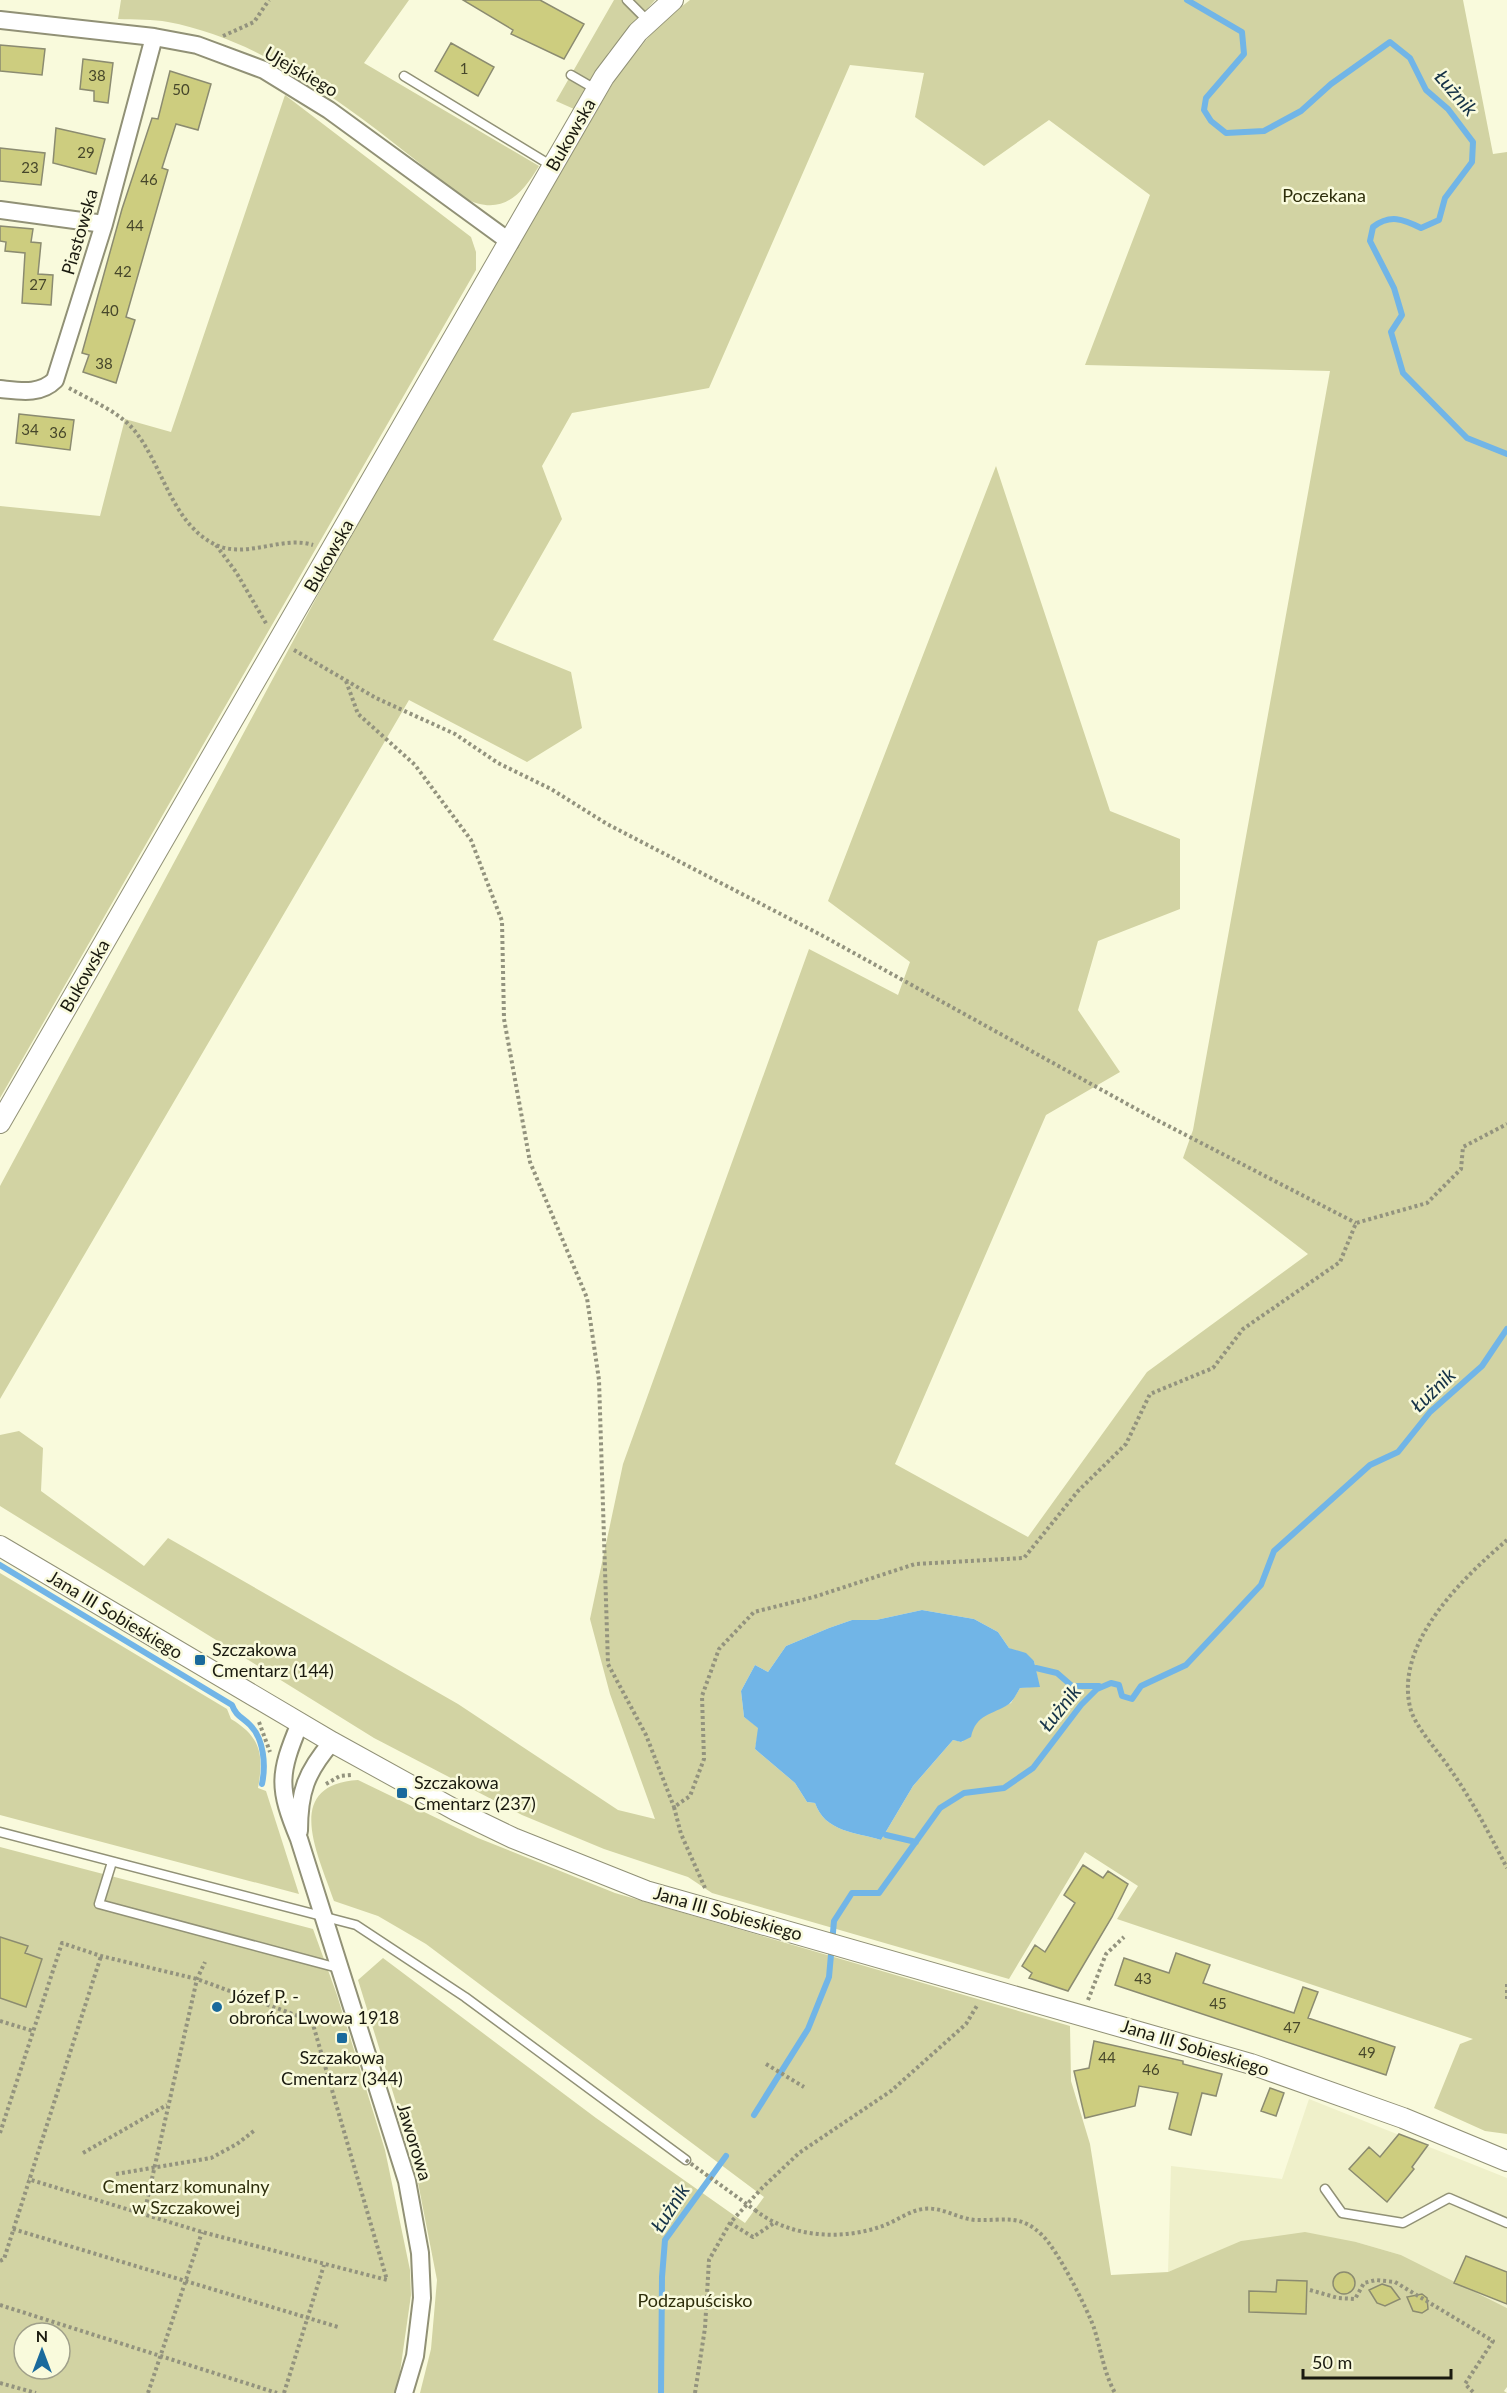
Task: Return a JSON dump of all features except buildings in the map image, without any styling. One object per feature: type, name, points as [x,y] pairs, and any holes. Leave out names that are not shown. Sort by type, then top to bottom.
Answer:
[{"type":"street","name":"Bukowska","points":[[0,1124],[597,90],[621,53],[648,21],[673,0]]},
{"type":"street","name":"Ujejskiego","points":[[0,20],[154,37],[197,45],[264,69],[329,110],[510,242]]},
{"type":"street","name":"Piastowska","points":[[55,380],[104,224],[154,37]]},
{"type":"street","points":[[0,210],[104,224]]},
{"type":"street","points":[[0,389],[28,392],[47,389],[55,380]]},
{"type":"street","name":"Jana III Sobieskiego","points":[[0,1546],[332,1743],[438,1801],[513,1838],[646,1890],[1251,2064],[1403,2118],[1507,2161]]},
{"type":"street","name":"Jaworowa","points":[[300,1723],[282,1775],[284,1803],[299,1839],[322,1918],[407,2181],[420,2253],[422,2298],[415,2356],[404,2393]]},
{"type":"street","name":"Jaworowa","points":[[299,1839],[299,1800],[315,1761],[332,1743]]},
{"type":"lane","points":[[627,0],[648,21]]},
{"type":"lane","points":[[571,75],[597,90]]},
{"type":"lane","points":[[404,76],[553,166]]},
{"type":"lane","points":[[0,1832],[322,1918],[356,1925],[456,1991],[686,2160]]},
{"type":"lane","points":[[112,1862],[99,1904],[338,1968]]},
{"type":"lane","points":[[1325,2189],[1342,2212],[1403,2223],[1449,2198],[1507,2223]]},
{"type":"path","points":[[197,45],[254,22],[269,0]]},
{"type":"path","points":[[55,380],[110,411],[134,429],[176,506],[202,536],[216,546],[236,572],[271,633],[280,640],[376,698],[455,734],[498,763],[551,789],[607,824],[823,936],[1149,1116],[1356,1223],[1427,1203],[1461,1170],[1463,1147],[1507,1124]]},
{"type":"path","points":[[216,546],[242,549],[306,542],[330,553]]},
{"type":"path","points":[[345,680],[358,714],[415,765],[471,840],[502,921],[504,1019],[530,1162],[587,1298],[600,1380],[608,1664],[646,1735],[674,1807],[681,1834],[709,1897]]},
{"type":"path","points":[[674,1807],[690,1796],[704,1759],[702,1696],[719,1649],[754,1612],[814,1598],[915,1564],[1024,1558],[1078,1491],[1126,1444],[1150,1395],[1213,1368],[1242,1329],[1340,1262],[1356,1223]]},
{"type":"path","points":[[1507,1540],[1452,1592],[1430,1623],[1414,1656],[1408,1687],[1410,1710],[1468,1796],[1507,1869]]},
{"type":"path","points":[[1083,2015],[1106,1954],[1124,1937]]},
{"type":"path","points":[[0,2133],[62,1943],[101,1956],[197,1979],[312,2021],[387,2280],[202,2232],[28,2179]]},
{"type":"path","points":[[0,2261],[4,2259],[101,1956]]},
{"type":"path","points":[[144,2214],[197,1979],[205,1962]]},
{"type":"path","points":[[1507,1984],[1507,2002]]},
{"type":"path","points":[[695,2393],[705,2328],[709,2260],[730,2223],[799,2153],[891,2091],[966,2024],[987,1987]]},
{"type":"path","points":[[0,2021],[33,2031]]},
{"type":"path","points":[[765,2064],[804,2087]]},
{"type":"path","points":[[83,2153],[168,2105]]},
{"type":"path","points":[[116,2174],[211,2158],[237,2144],[255,2130]]},
{"type":"path","points":[[686,2160],[774,2223],[794,2231],[822,2234],[865,2232],[922,2209],[937,2209],[976,2220],[1018,2219],[1044,2237],[1059,2258],[1089,2317],[1115,2393]]},
{"type":"path","points":[[730,2223],[753,2237],[774,2223]]},
{"type":"path","points":[[13,2229],[338,2327]]},
{"type":"path","points":[[148,2393],[202,2232]]},
{"type":"path","points":[[284,2393],[324,2265]]},
{"type":"path","points":[[1310,2290],[1338,2298],[1354,2299],[1364,2283],[1376,2280],[1395,2282],[1493,2340],[1465,2384],[1474,2393]]},
{"type":"path","points":[[0,2305],[277,2393]]},
{"type":"path","points":[[0,2383],[36,2393]]},
{"type":"shaded area","points":[[1309,2099],[1507,2178],[1507,2308],[1401,2255],[1356,2242],[1196,2261],[1168,2272],[1171,2166],[1282,2179]]},
{"type":"green space","points":[[121,0],[409,0],[364,63],[539,166],[525,186],[509,200],[489,205],[464,198],[362,118],[288,69],[249,49],[209,33],[162,21],[118,19]]},
{"type":"green space","points":[[614,0],[655,0],[609,52],[574,109],[556,101]]},
{"type":"green space","name":"Poczekana","points":[[690,0],[1463,0],[1493,154],[1507,152],[1507,2134],[1485,2131],[1434,2108],[1460,2044],[1473,2039],[1117,1919],[1138,1886],[1085,1852],[1009,1979],[712,1893],[688,1877],[604,1849],[522,1815],[374,1738],[0,1506],[0,1435],[19,1431],[43,1448],[41,1491],[144,1566],[168,1538],[458,1704],[618,1810],[655,1819],[610,1694],[590,1619],[623,1464],[809,949],[898,995],[910,962],[828,901],[996,466],[1110,811],[1180,839],[1180,909],[1098,941],[1078,1010],[1120,1072],[1046,1115],[895,1464],[1028,1537],[1147,1372],[1308,1254],[1183,1158],[1193,1130],[1330,371],[1085,365],[1150,195],[1049,120],[984,166],[915,117],[924,73],[850,65],[709,388],[572,413],[542,466],[562,519],[493,640],[571,672],[582,728],[527,762],[409,700],[0,1399],[0,1186],[356,524],[616,78],[658,25]],"holes":[[[922,1610],[974,1619],[998,1632],[1009,1648],[1034,1661],[1039,1686],[1020,1688],[1011,1703],[981,1717],[962,1742],[953,1740],[913,1786],[881,1840],[842,1829],[826,1820],[815,1803],[807,1802],[795,1783],[755,1749],[759,1728],[744,1717],[741,1691],[755,1665],[768,1672],[786,1646],[852,1620],[876,1620]]]},
{"type":"green space","points":[[285,95],[471,237],[476,252],[476,270],[0,1098],[0,506],[100,516],[125,419],[171,432]]},
{"type":"green space","points":[[0,1573],[227,1709],[231,1719],[249,1733],[258,1748],[261,1766],[258,1788],[266,1791],[299,1894],[0,1815]]},
{"type":"green space","name":"Podzapuścisko","points":[[358,1780],[478,1838],[615,1893],[1070,2026],[1071,2081],[1090,2144],[1111,2275],[1168,2272],[1241,2241],[1305,2232],[1356,2242],[1401,2255],[1507,2308],[1507,2387],[1504,2391],[1507,2393],[420,2393],[431,2349],[437,2280],[413,2157],[358,1980],[383,1958],[596,2118],[745,2223],[764,2197],[426,1944],[378,1916],[334,1901],[315,1844],[312,1825],[313,1809],[320,1795],[334,1785]]},
{"type":"green space","name":"Cmentarz komunalny w Szczakowej","points":[[0,1847],[313,1929],[337,1995],[385,2150],[410,2270],[411,2295],[397,2393],[0,2393]]},
{"type":"water","points":[[922,1610],[974,1619],[998,1632],[1009,1648],[1026,1653],[1034,1661],[1040,1687],[1020,1688],[1009,1704],[981,1719],[973,1729],[971,1737],[961,1742],[953,1740],[913,1786],[881,1840],[842,1829],[826,1820],[815,1803],[807,1802],[795,1783],[755,1749],[758,1728],[744,1717],[741,1691],[755,1665],[768,1672],[786,1646],[852,1620],[876,1620]]},
{"type":"waterway","name":"Łużnik","points":[[1187,0],[1242,32],[1244,54],[1206,98],[1204,110],[1211,121],[1226,133],[1264,131],[1301,111],[1331,84],[1390,42],[1410,58],[1426,90],[1448,109],[1473,142],[1472,162],[1445,198],[1439,220],[1421,228],[1402,220],[1385,220],[1373,227],[1370,241],[1394,288],[1402,315],[1391,332],[1403,373],[1467,438],[1507,454]]},
{"type":"waterway","name":"Łużnik","points":[[754,2115],[808,2029],[829,1977],[834,1921],[852,1893],[879,1893],[940,1808],[964,1793],[1004,1788],[1033,1768],[1081,1705],[1097,1689],[1111,1683],[1119,1685],[1122,1696],[1132,1699],[1141,1686],[1186,1665],[1261,1585],[1274,1551],[1370,1465],[1398,1452],[1430,1412],[1482,1366],[1507,1329]]},
{"type":"waterway","points":[[0,1565],[232,1705],[235,1712],[250,1725],[258,1737],[264,1761],[262,1784]]},
{"type":"waterway","points":[[1036,1668],[1057,1673],[1072,1686],[1099,1686]]},
{"type":"waterway","points":[[886,1835],[916,1842]]},
{"type":"waterway","name":"Łużnik","points":[[661,2393],[662,2277],[665,2240],[726,2156]]},
{"type":"place","name":"Szczakowa Cmentarz (144)","points":[[200,1660]]},
{"type":"place","name":"Szczakowa Cmentarz (237)","points":[[402,1793]]},
{"type":"place","name":"Józef P. - obrońca Lwowa 1918","points":[[217,2007]]},
{"type":"place","name":"Szczakowa Cmentarz (344)","points":[[342,2038]]}]
